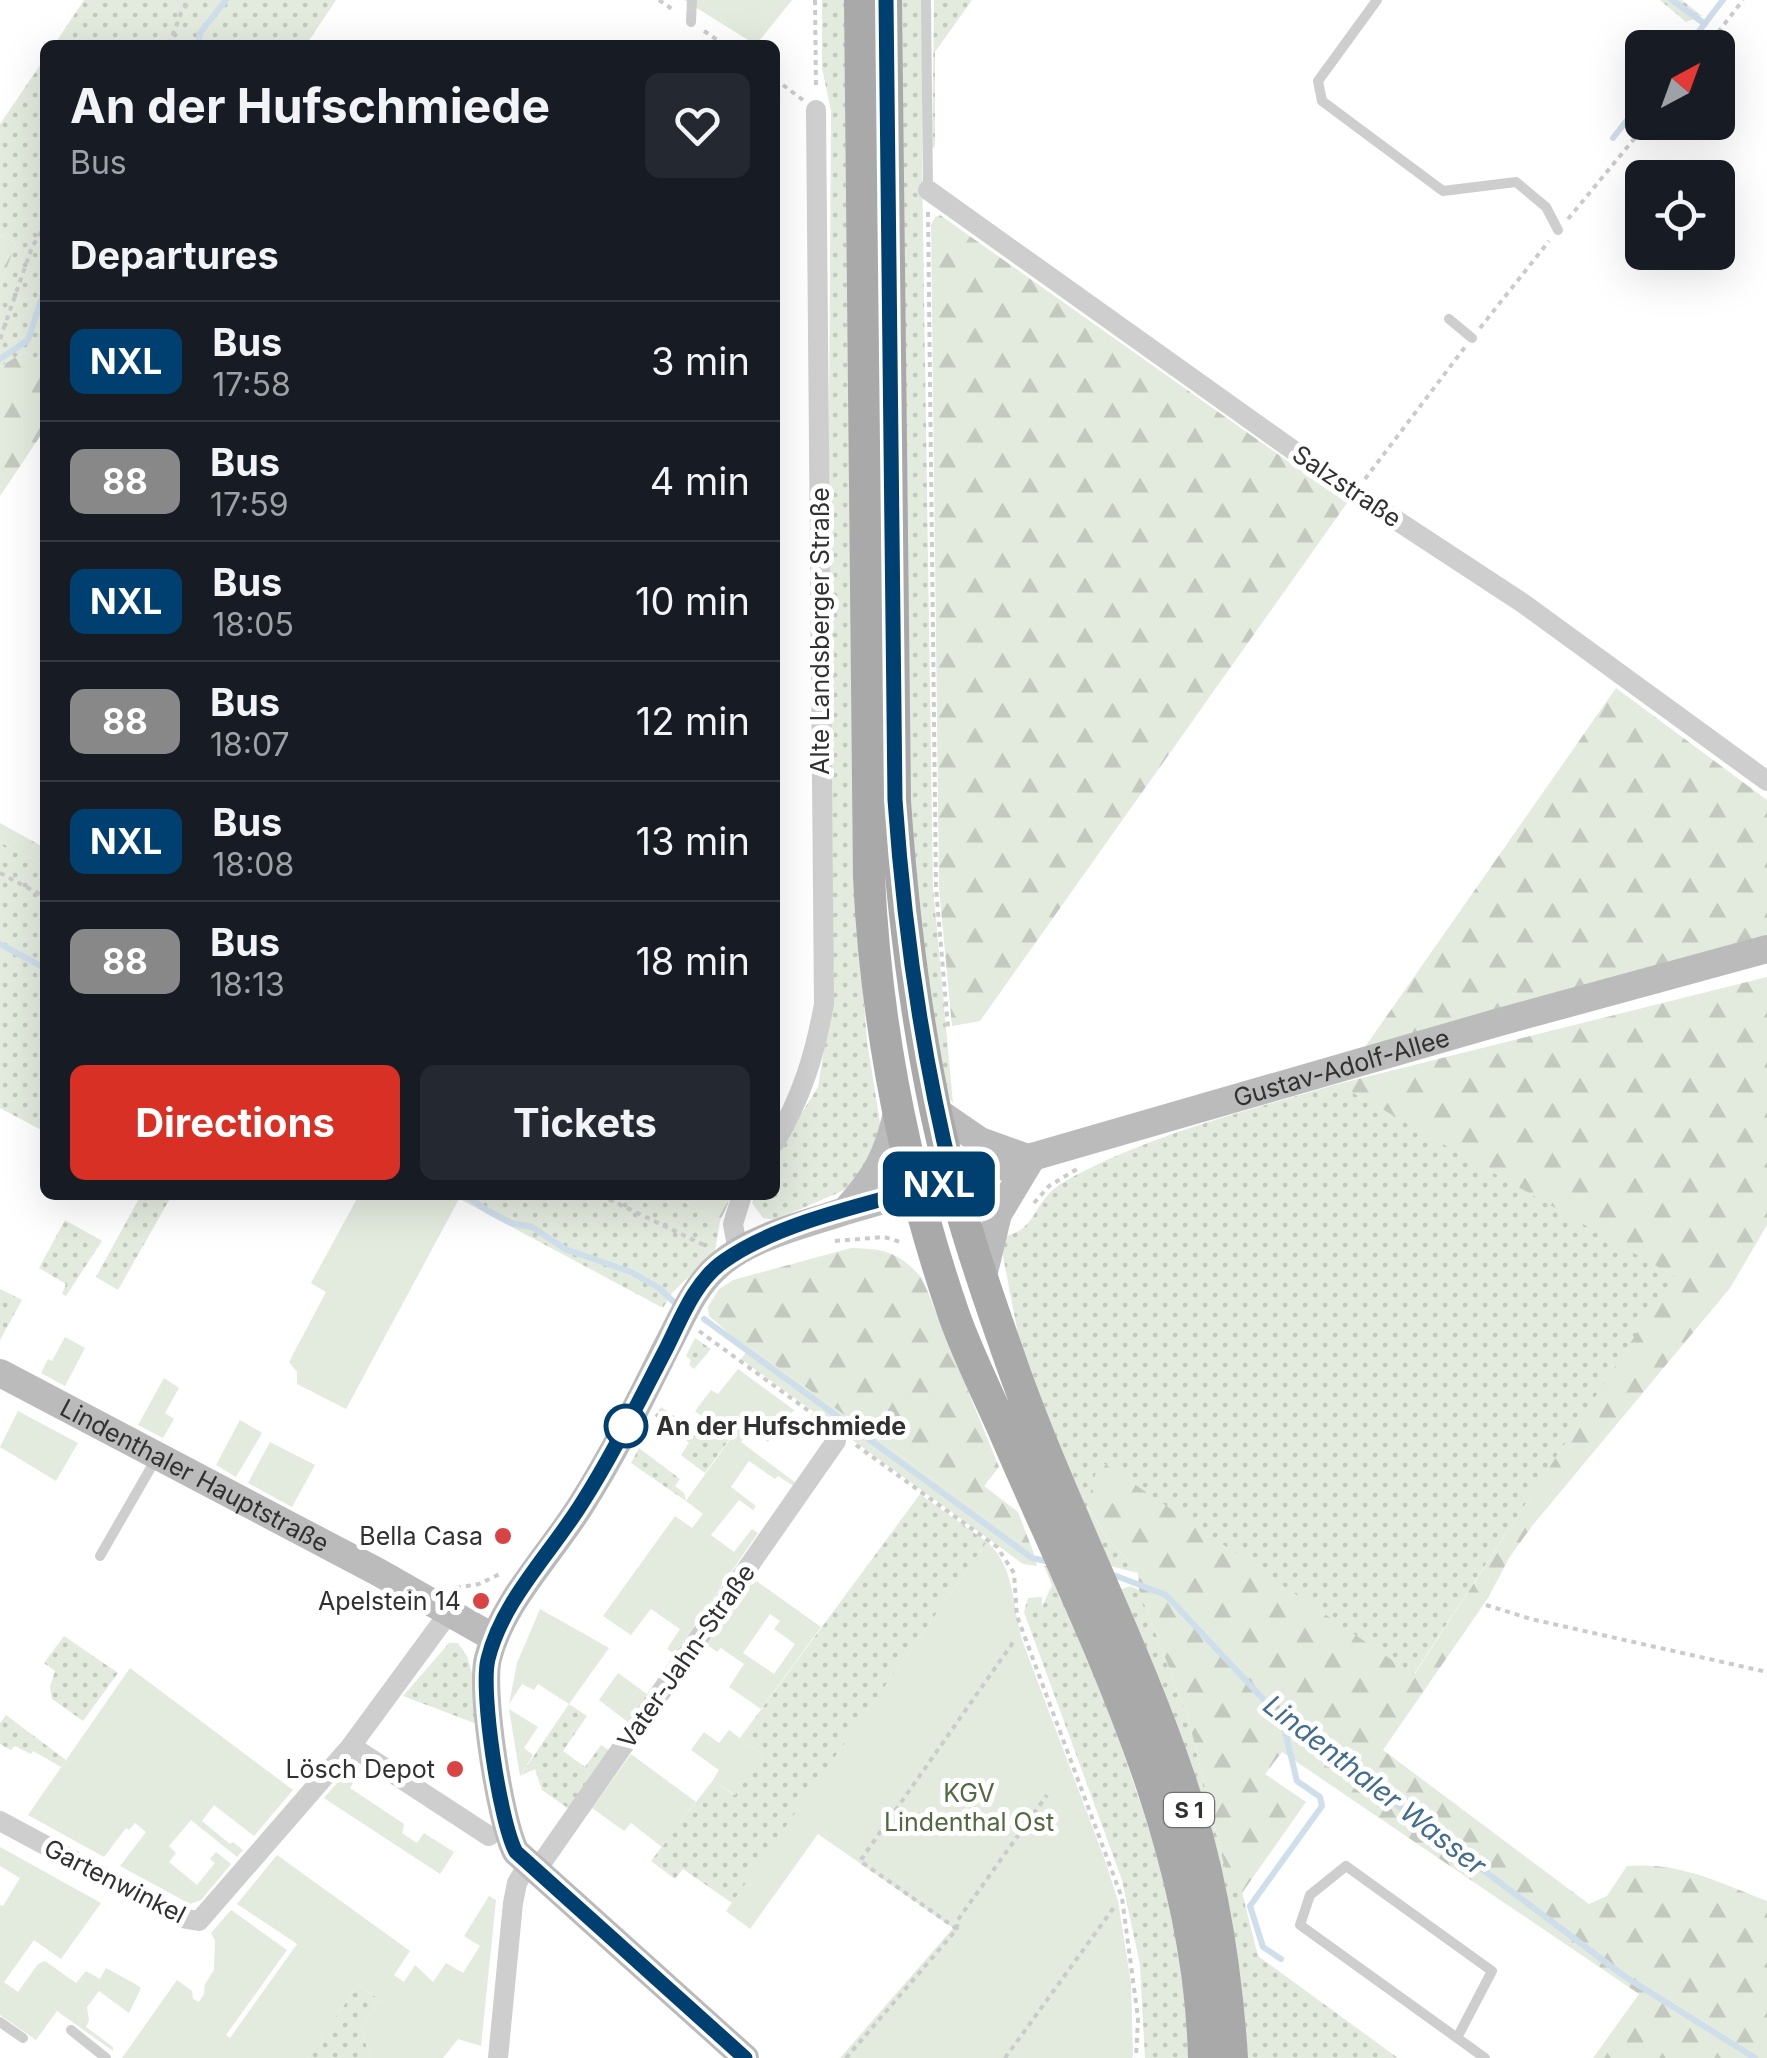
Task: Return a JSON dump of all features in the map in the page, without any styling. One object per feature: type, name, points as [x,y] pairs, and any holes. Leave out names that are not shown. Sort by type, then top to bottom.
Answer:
[{"type":"main road","name":"S 1","points":[[860,0],[869,877],[878,993],[897,1113],[955,1317],[1166,1740],[1192,1820],[1225,1976],[1232,2058]]},
{"type":"main road","name":"S 1","points":[[886,0],[895,800],[907,938],[936,1110],[953,1180],[1170,1844],[1198,1979],[1204,2058]]},
{"type":"street","name":"Alte Landsberger Straße","points":[[780,1134],[796,1108],[814,1057],[824,1004],[816,110]]},
{"type":"street","name":"Salzstraße","points":[[928,190],[1316,466],[1551,623],[1767,781]]},
{"type":"street","name":"Gustav-Adolf-Allee","points":[[917,1190],[1236,1096],[1767,949]]},
{"type":"street","points":[[936,1110],[980,1141],[1032,1159],[998,1214],[983,1276]]},
{"type":"street","points":[[845,1211],[878,1172],[897,1113]]},
{"type":"street","points":[[745,2058],[516,1852],[507,1836],[498,1795],[486,1664],[494,1638],[608,1459],[685,1312],[710,1273],[738,1252],[845,1211],[917,1190]]},
{"type":"street","points":[[738,1252],[733,1224],[740,1200]]},
{"type":"street","name":"Lindenthaler Hauptstraße","points":[[0,1372],[494,1638]]},
{"type":"street","name":"Vater-Jahn-Straße","points":[[532,1868],[832,1433]]},
{"type":"street","name":"Gartenwinkel","points":[[0,1821],[194,1922],[204,1917],[351,1746],[439,1608]]},
{"type":"street","points":[[351,1746],[490,1836]]},
{"type":"street","points":[[498,2058],[513,1902],[518,1883],[532,1868]]},
{"type":"lane","points":[[691,22],[692,0]]},
{"type":"lane","points":[[926,0],[928,190]]},
{"type":"lane","points":[[1378,0],[1318,82],[1322,101],[1443,190],[1516,182],[1546,206],[1558,230]]},
{"type":"lane","points":[[1449,318],[1472,338]]},
{"type":"lane","points":[[100,1556],[158,1456]]},
{"type":"lane","points":[[1458,2036],[1492,1971],[1346,1866],[1310,1895],[1300,1925],[1485,2058]]},
{"type":"lane","points":[[0,2022],[23,2038]]},
{"type":"lane","points":[[70,2030],[106,2058]]},
{"type":"path","points":[[171,40],[180,13],[190,0]]},
{"type":"path","points":[[815,0],[816,110]]},
{"type":"path","points":[[1720,30],[1743,0]]},
{"type":"path","points":[[780,83],[787,88]]},
{"type":"path","points":[[1588,199],[1634,140]]},
{"type":"path","points":[[928,190],[936,888],[948,1026]]},
{"type":"path","points":[[0,339],[40,234]]},
{"type":"path","points":[[0,873],[40,894]]},
{"type":"path","points":[[611,1200],[708,1246],[738,1252]]},
{"type":"path","points":[[824,1244],[884,1236]]},
{"type":"path","points":[[685,1312],[726,1353],[832,1433]]},
{"type":"path","points":[[652,1411],[668,1425]]},
{"type":"path","points":[[868,1454],[998,1547],[1014,1574],[1017,1616],[1122,1898],[1138,2018],[1136,2058]]},
{"type":"path","points":[[439,1608],[459,1585],[479,1584],[499,1573],[534,1573]]},
{"type":"path","points":[[1486,1605],[1531,1619],[1767,1672]]},
{"type":"path","points":[[957,1929],[860,1861],[1014,1641]]},
{"type":"path","points":[[846,2058],[957,1929],[957,1921],[1046,1794]]},
{"type":"path","points":[[1005,2058],[1115,1906]]},
{"type":"green space","points":[[84,0],[336,0],[309,40],[57,40]]},
{"type":"green space","points":[[684,0],[792,0],[760,40],[748,40]]},
{"type":"green space","points":[[822,0],[851,0],[861,965],[867,1041],[881,1129],[856,1185],[775,1220],[763,1218],[752,1203],[780,1200],[780,1148],[818,1087],[825,1043],[831,111],[822,68]]},
{"type":"green space","points":[[898,0],[923,0],[933,887],[953,1103],[944,1092],[910,865]]},
{"type":"green space","points":[[934,0],[972,0],[935,52],[932,149]]},
{"type":"green space","points":[[1660,0],[1682,0],[1702,16],[1686,22]]},
{"type":"green space","points":[[40,65],[40,363],[25,351],[0,367],[0,286],[16,243],[0,235],[0,124]]},
{"type":"green space","points":[[940,215],[1347,503],[980,1021],[952,1026],[939,888],[931,225]]},
{"type":"green space","points":[[0,235],[16,243],[0,286]]},
{"type":"green space","points":[[25,351],[40,363],[40,436],[0,496],[0,367]]},
{"type":"green space","points":[[1616,688],[1767,800],[1767,937],[1365,1047]]},
{"type":"green space","points":[[0,823],[40,845],[40,863],[0,842]]},
{"type":"green space","points":[[0,842],[40,863],[40,1129],[0,1108]]},
{"type":"green space","points":[[1767,977],[1767,1225],[1730,1288],[1532,1526],[1488,1598],[1383,1750],[1589,1904],[1607,1896],[1627,1866],[1664,1867],[1699,1875],[1767,1901],[1767,2058],[1593,2058],[1639,1994],[1282,1752],[1265,1774],[1306,1802],[1242,1893],[1226,1873],[1188,1717],[1139,1590],[1138,1573],[1087,1506],[1099,1460],[1414,1675],[1674,1276],[1338,1084]]},
{"type":"green space","points":[[1338,1084],[1675,1276],[1412,1677],[1100,1461],[1087,1507],[1138,1573],[1102,1564],[1022,1355],[1002,1251],[1003,1237],[1025,1227],[1050,1193],[1084,1171],[1177,1132]]},
{"type":"green space","points":[[138,1200],[169,1200],[118,1290],[96,1277]]},
{"type":"green space","points":[[356,1200],[458,1200],[346,1409],[297,1384],[297,1372],[289,1362],[326,1292],[311,1283]]},
{"type":"green space","points":[[461,1200],[680,1200],[720,1221],[715,1251],[672,1293],[663,1308]]},
{"type":"green space","points":[[680,1200],[730,1200],[720,1221]]},
{"type":"green space","points":[[65,1220],[102,1241],[66,1296],[62,1294],[66,1284],[39,1268]]},
{"type":"green space","points":[[851,1248],[891,1254],[922,1278],[999,1467],[984,1486],[1018,1512],[1033,1551],[750,1347],[747,1349],[709,1316],[708,1307],[719,1289],[733,1280]]},
{"type":"green space","points":[[0,1289],[22,1300],[0,1340]]},
{"type":"green space","points":[[65,1337],[85,1348],[65,1386],[41,1373]]},
{"type":"green space","points":[[695,1338],[711,1349],[694,1369],[686,1356]]},
{"type":"green space","points":[[750,1347],[1033,1551],[1037,1566],[1023,1564],[741,1359]]},
{"type":"green space","points":[[738,1369],[794,1410],[768,1442],[750,1429],[741,1442],[796,1483],[794,1486],[778,1476],[775,1479],[749,1461],[731,1487],[756,1506],[753,1510],[739,1500],[711,1535],[734,1552],[752,1529],[758,1533],[675,1654],[667,1649],[680,1629],[651,1609],[631,1635],[603,1616],[675,1516],[692,1528],[703,1514],[686,1501],[731,1438],[695,1411],[711,1390],[718,1394]]},
{"type":"green space","points":[[164,1378],[179,1388],[165,1413],[174,1419],[163,1438],[138,1425]]},
{"type":"green space","points":[[661,1407],[694,1429],[703,1417],[731,1437],[705,1473],[681,1455],[689,1443],[684,1438],[688,1432],[658,1411]]},
{"type":"green space","points":[[18,1411],[78,1443],[56,1481],[0,1447]]},
{"type":"green space","points":[[240,1420],[262,1433],[236,1477],[216,1465]]},
{"type":"green space","points":[[270,1442],[315,1465],[292,1507],[248,1483]]},
{"type":"green space","points":[[639,1448],[680,1479],[675,1486],[684,1493],[686,1501],[631,1463]]},
{"type":"green space","points":[[920,1494],[987,1542],[732,1903],[683,1869],[675,1879],[651,1861],[713,1780],[734,1795],[763,1755],[740,1738]]},
{"type":"green space","name":"KGV Lindenthal Ost","points":[[987,1542],[1008,1574],[1022,1640],[1118,1901],[1131,1983],[1133,2055],[840,2058],[953,1928],[818,1834],[750,1929],[726,1911]]},
{"type":"green space","points":[[1044,1566],[1053,1567],[1089,1651],[1170,1891],[1193,2058],[1145,2058],[1140,1965],[1122,1880],[1024,1612],[1028,1598],[1042,1597],[1042,1607],[1052,1585]]},
{"type":"green space","points":[[752,1578],[821,1627],[761,1709],[729,1687],[744,1664],[721,1648],[717,1652],[705,1643]],"holes":[[[770,1614],[780,1621],[774,1629],[795,1644],[774,1674],[743,1653]]]},
{"type":"green space","points":[[1130,1586],[1139,1590],[1188,1717],[1226,1873],[1242,1892],[1258,1956],[1398,2058],[1246,2058],[1117,1591]]},
{"type":"green space","points":[[540,1609],[609,1648],[569,1704],[538,1684],[534,1690],[522,1684],[509,1704],[517,1663]]},
{"type":"green space","points":[[64,1636],[118,1673],[83,1721],[52,1699],[50,1687],[55,1671],[44,1663]]},
{"type":"green space","points":[[449,1643],[458,1643],[467,1656],[477,1724],[403,1696]]},
{"type":"green space","points":[[130,1668],[293,1790],[254,1836],[214,1805],[202,1821],[243,1850],[237,1857],[191,1820],[169,1846],[176,1853],[169,1862],[197,1885],[215,1863],[210,1859],[216,1852],[231,1864],[201,1900],[190,1904],[120,1866],[146,1832],[135,1823],[129,1830],[126,1828],[104,1857],[28,1815]]},
{"type":"green space","points":[[618,1673],[647,1694],[629,1723],[599,1700]]},
{"type":"green space","points":[[569,1704],[587,1716],[563,1751],[585,1767],[601,1745],[610,1751],[569,1809],[542,1790],[535,1769],[520,1776]]},
{"type":"green space","points":[[509,1709],[538,1727],[524,1748],[533,1755],[520,1776]]},
{"type":"green space","points":[[6,1715],[66,1760],[61,1767],[33,1751],[31,1754],[15,1746],[11,1750],[0,1744],[0,1723]]},
{"type":"green space","points":[[729,1730],[763,1755],[735,1795],[713,1780],[719,1770],[691,1750],[704,1732],[719,1743]]},
{"type":"green space","points":[[631,1754],[696,1802],[662,1847],[631,1823],[624,1831],[592,1808]]},
{"type":"green space","points":[[356,1766],[361,1770],[350,1788],[404,1824],[402,1833],[417,1843],[424,1833],[454,1852],[440,1874],[324,1798]]},
{"type":"green space","points":[[0,1847],[101,1903],[61,1959],[34,1940],[4,1982],[18,1992],[38,1964],[45,1961],[76,1983],[86,1971],[100,1979],[106,1968],[137,1985],[141,1988],[129,2013],[99,1991],[87,2007],[86,2027],[113,2051],[57,2011],[36,2040],[0,2015],[0,1905],[3,1906],[20,1878],[0,1866]]},
{"type":"green space","points":[[277,1855],[410,1951],[394,1975],[404,1982],[415,1965],[433,1982],[446,1963],[463,1973],[480,1946],[464,1936],[489,1896],[496,1900],[481,2046],[458,2039],[443,2058],[370,2058],[361,2028],[379,1999],[358,1985],[307,2058],[122,2058],[177,1980],[199,2002],[214,1970],[215,1941],[211,1933],[231,1910],[287,1950],[226,2035],[230,2038],[297,1944],[237,1904]]},
{"type":"green space","points":[[358,1985],[379,1999],[361,2028],[370,2058],[307,2058]]},
{"type":"waterway","points":[[199,40],[226,0]]},
{"type":"waterway","points":[[1672,0],[1705,24]]},
{"type":"waterway","points":[[1700,30],[1723,0]]},
{"type":"waterway","points":[[1613,138],[1625,123]]},
{"type":"waterway","points":[[0,359],[28,340],[40,304]]},
{"type":"waterway","name":"Lindenthaler Wasser","points":[[0,944],[40,965]]},
{"type":"waterway","name":"Lindenthaler Wasser","points":[[472,1200],[511,1223],[532,1227],[565,1249],[631,1272],[659,1288],[676,1304]]},
{"type":"waterway","name":"Lindenthaler Wasser","points":[[704,1319],[1032,1558],[1050,1562]]},
{"type":"waterway","name":"Lindenthaler Wasser","points":[[1111,1574],[1166,1595],[1282,1719],[1624,1976],[1755,2058]]},
{"type":"waterway","points":[[1281,1959],[1263,1947],[1250,1906],[1322,1806],[1320,1797],[1297,1781],[1282,1719]]},
{"type":"bus line","name":"NXL","points":[[745,2058],[516,1852],[507,1836],[498,1795],[486,1664],[503,1620],[582,1504],[682,1317],[710,1273],[738,1252],[788,1230],[953,1180],[918,1016],[895,800],[886,0]]},
{"type":"place","name":"An der Hufschmiede","points":[[626,1426]]},
{"type":"place","name":"Bella Casa","points":[[503,1536]]},
{"type":"place","name":"Apelstein 14","points":[[481,1601]]},
{"type":"place","name":"Lösch Depot","points":[[455,1769]]}]
